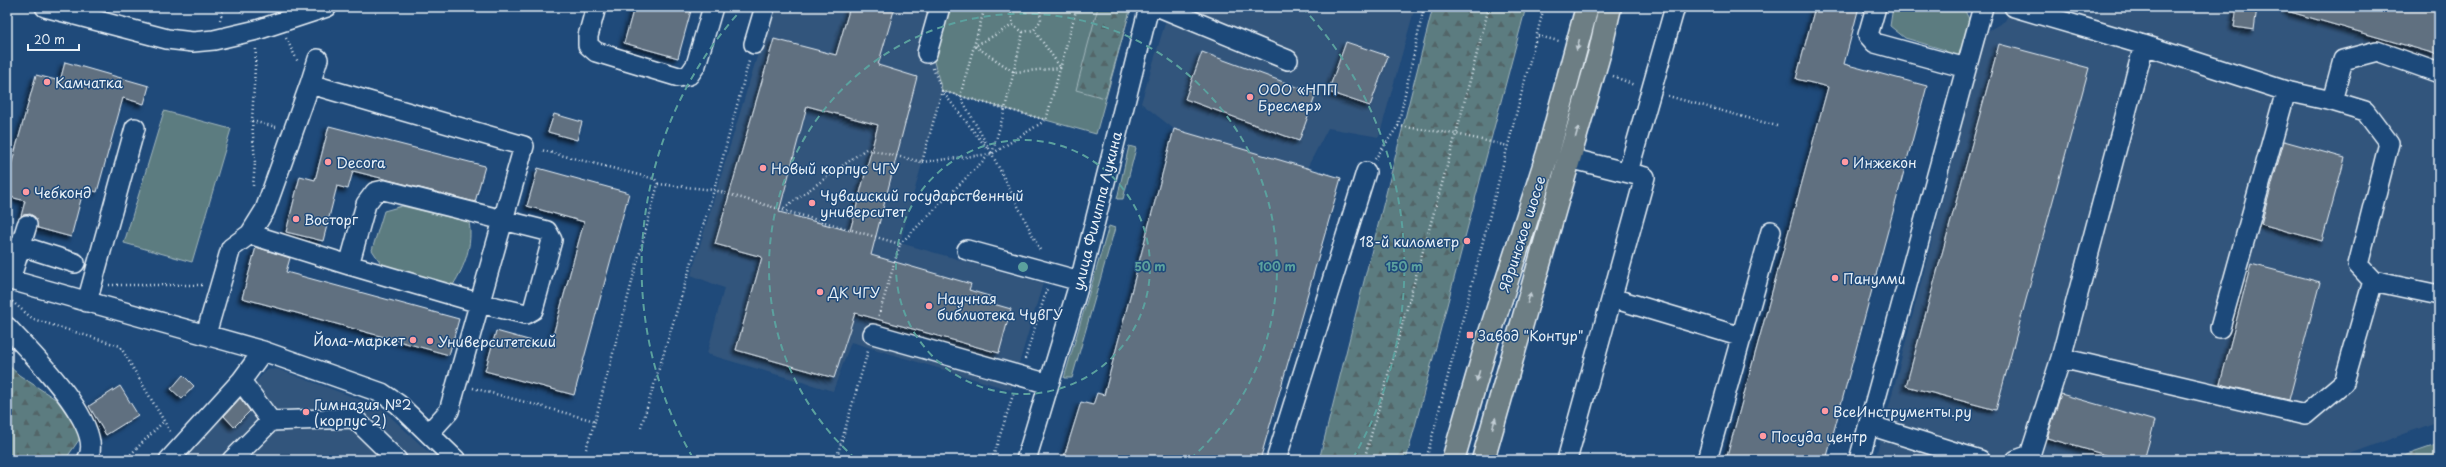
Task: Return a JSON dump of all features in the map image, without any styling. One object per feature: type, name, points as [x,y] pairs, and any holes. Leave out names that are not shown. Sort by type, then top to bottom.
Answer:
[{"type":"main road","name":"Ядринское шоссе","points":[[1453,460],[1488,339],[1548,153],[1587,7]]},
{"type":"main road","name":"Ядринское шоссе","points":[[1483,460],[1569,158],[1610,7]]},
{"type":"main road","points":[[1548,153],[1569,158]]},
{"type":"street","points":[[45,7],[167,39],[194,42],[214,40],[258,30],[327,7]]},
{"type":"street","points":[[596,7],[588,36],[588,45],[596,52],[679,77],[689,75],[696,65],[713,7]]},
{"type":"street","points":[[754,44],[765,7]]},
{"type":"street","points":[[927,53],[940,7]]},
{"type":"street","name":"улица Филиппа Лукина","points":[[1026,460],[1080,281],[1149,7]]},
{"type":"street","points":[[1159,7],[1288,60]]},
{"type":"street","points":[[1628,172],[1675,7]]},
{"type":"street","points":[[1876,7],[1868,35],[1875,43],[1966,68]]},
{"type":"street","points":[[1859,460],[1983,7]]},
{"type":"street","points":[[2014,7],[2144,45],[2286,91],[2332,101],[2365,111],[2389,143],[2358,265],[2373,281],[2439,296]]},
{"type":"street","points":[[2016,460],[2030,455],[2061,358],[2144,45]]},
{"type":"street","points":[[2332,101],[2343,60],[2377,51],[2439,73]]},
{"type":"street","points":[[206,334],[231,248],[250,234],[265,210],[318,60]]},
{"type":"street","points":[[310,84],[524,146],[449,410],[428,433]]},
{"type":"street","points":[[2220,328],[2286,91]]},
{"type":"street","points":[[87,302],[135,128]]},
{"type":"street","points":[[1567,460],[1646,177],[1569,158]]},
{"type":"street","points":[[1276,460],[1366,172]]},
{"type":"street","points":[[250,234],[350,265],[479,303],[526,314],[533,310],[552,240],[547,231],[384,190],[375,192],[366,204],[350,265]]},
{"type":"street","points":[[27,225],[8,285],[87,302],[206,334],[263,351],[382,393],[398,404],[455,460]]},
{"type":"street","points":[[1707,460],[1771,231]]},
{"type":"street","points":[[21,246],[75,262]]},
{"type":"street","points":[[967,250],[1080,281]]},
{"type":"street","points":[[2061,358],[2305,415],[2344,382],[2373,281]]},
{"type":"street","points":[[1612,298],[1742,337]]},
{"type":"street","points":[[7,327],[78,409],[90,440],[87,460]]},
{"type":"street","points":[[873,334],[1049,384]]},
{"type":"street","points":[[174,454],[241,381],[263,351]]},
{"type":"street","points":[[241,381],[271,421]]},
{"type":"street","points":[[232,460],[271,421],[354,418],[396,460]]},
{"type":"street","points":[[1869,425],[1980,460]]},
{"type":"path","points":[[985,7],[960,96],[992,154]]},
{"type":"path","points":[[1016,7],[1011,14],[1013,25],[1023,32],[1034,30],[1041,20],[1040,10],[1036,7]]},
{"type":"path","points":[[1040,10],[1049,7]]},
{"type":"path","points":[[836,460],[900,244],[992,154],[1046,120],[1077,7]]},
{"type":"path","points":[[1366,172],[1398,126],[1424,7]]},
{"type":"path","points":[[1364,460],[1456,134],[1489,7]]},
{"type":"path","points":[[1426,460],[1538,36],[1544,7]]},
{"type":"path","points":[[278,24],[310,84]]},
{"type":"path","points":[[975,46],[1013,25]]},
{"type":"path","points":[[253,194],[255,163],[252,121],[258,30]]},
{"type":"path","points":[[1034,30],[1061,68]]},
{"type":"path","points":[[1538,36],[1562,42]]},
{"type":"path","points":[[641,427],[714,190],[754,44]]},
{"type":"path","points":[[975,46],[1014,72],[1061,68]]},
{"type":"path","points":[[927,53],[942,91],[992,154]]},
{"type":"path","points":[[942,91],[1046,120]]},
{"type":"path","points":[[922,162],[942,91]]},
{"type":"path","points":[[252,121],[293,132]]},
{"type":"path","points":[[1398,126],[1456,134],[1508,146]]},
{"type":"path","points":[[524,146],[655,179],[658,184],[595,421],[586,449]]},
{"type":"path","points":[[784,208],[866,149],[922,162],[992,154]]},
{"type":"path","points":[[658,184],[714,190],[784,208],[900,244]]},
{"type":"path","points":[[8,285],[33,319],[120,346],[164,421],[174,454]]},
{"type":"path","points":[[468,387],[595,421]]},
{"type":"path","points":[[125,460],[164,421]]},
{"type":"shaded area","name":"Чувашский государственный университет","points":[[772,7],[944,7],[931,51],[942,91],[900,243],[1043,283],[1011,390],[851,342],[833,391],[707,354],[724,288],[691,275]]},
{"type":"shaded area","points":[[1170,7],[1415,7],[1379,137],[1328,128],[1307,168],[1341,178],[1260,460],[1063,460],[1072,430],[1084,434],[1076,420],[1081,402],[1093,405],[1097,393],[1104,395],[1174,129],[1141,103]]},
{"type":"shaded area","points":[[2012,7],[2439,7],[2439,421],[2350,454],[2341,460],[1875,460],[1986,32],[2005,21]]},
{"type":"shaded area","name":"Гимназия №2 (корпус 2)","points":[[277,369],[380,407],[437,460],[180,460],[267,370]]},
{"type":"green space","points":[[944,7],[1131,7],[1096,134],[942,91],[931,51]]},
{"type":"green space","points":[[1098,7],[1131,7],[1105,98],[1076,90]]},
{"type":"green space","points":[[1433,7],[1526,7],[1406,460],[1319,460]]},
{"type":"green space","points":[[1893,7],[1955,7],[1964,9],[1973,27],[1965,58],[1953,60],[1945,50],[1905,38],[1890,26]]},
{"type":"green space","points":[[164,111],[231,129],[192,262],[124,243]]},
{"type":"green space","points":[[1129,146],[1136,148],[1123,199],[1117,199]]},
{"type":"green space","points":[[402,206],[469,222],[470,238],[467,255],[453,285],[382,265],[372,250],[384,211]]},
{"type":"green space","points":[[1109,226],[1115,228],[1072,378],[1064,378]]},
{"type":"green space","points":[[7,364],[19,375],[66,406],[81,437],[65,460],[7,460]]},
{"type":"green space","points":[[2439,444],[2439,460],[2392,460]]},
{"type":"building","points":[[634,7],[692,7],[678,58],[624,43]]},
{"type":"building","name":"Новый корпус ЧГУ","points":[[850,7],[895,7],[878,65],[917,77],[871,255],[971,284],[969,290],[992,297],[990,303],[1011,309],[999,353],[855,313],[834,378],[736,350],[762,257],[715,244],[774,39],[836,55]],"holes":[[[807,106],[878,125],[850,231],[779,212]]]},
{"type":"building","points":[[1815,7],[1859,7],[1844,64],[1927,86],[1826,460],[1726,460],[1828,87],[1796,79]]},
{"type":"building","points":[[2237,7],[2257,7],[2254,30],[2234,27]]},
{"type":"building","points":[[2287,7],[2439,7],[2439,55],[2287,11]]},
{"type":"building","points":[[1346,42],[1388,56],[1370,106],[1328,92]]},
{"type":"building","points":[[1999,44],[2089,68],[1996,410],[1906,386]]},
{"type":"building","name":"ООО «НПП Бреслер»","points":[[1202,52],[1316,94],[1299,141],[1185,99]]},
{"type":"building","points":[[65,62],[149,86],[144,104],[123,98],[97,192],[84,188],[71,237],[38,228],[35,217],[30,214],[21,216],[25,201],[7,196],[7,180],[36,75],[60,81]]},
{"type":"building","points":[[554,114],[582,122],[577,140],[548,132]]},
{"type":"building","points":[[329,126],[485,166],[475,202],[353,171],[348,189],[337,186],[323,241],[286,232],[300,176],[315,180]]},
{"type":"building","points":[[1174,129],[1341,178],[1260,460],[1063,460],[1081,402],[1093,405],[1097,393],[1104,395]]},
{"type":"building","points":[[2284,141],[2345,158],[2322,241],[2261,224]]},
{"type":"building","points":[[538,168],[629,193],[574,395],[485,371],[496,331],[550,346],[584,222],[527,206]]},
{"type":"building","points":[[256,247],[290,258],[286,272],[459,319],[449,355],[242,298]]},
{"type":"building","points":[[2251,264],[2320,282],[2289,400],[2220,384]]},
{"type":"building","points":[[183,375],[194,386],[182,399],[171,389]]},
{"type":"building","points":[[120,386],[138,415],[106,435],[89,406]]},
{"type":"building","points":[[2061,394],[2155,421],[2144,460],[2123,460],[2047,438]]},
{"type":"building","points":[[240,398],[250,411],[234,427],[224,416]]},
{"type":"place","name":"Камчатка","points":[[47,82]]},
{"type":"place","name":"ООО «НПП Бреслер»","points":[[1250,97]]},
{"type":"place","name":"Decora","points":[[328,162]]},
{"type":"place","name":"Инжекон","points":[[1845,162]]},
{"type":"place","name":"Новый корпус ЧГУ","points":[[763,168]]},
{"type":"place","name":"Чебконд","points":[[26,192]]},
{"type":"place","name":"Чувашский государственный университет","points":[[812,203]]},
{"type":"place","name":"Восторг","points":[[296,219]]},
{"type":"place","name":"18-й километр","points":[[1467,241]]},
{"type":"place","name":"Панулми","points":[[1835,278]]},
{"type":"place","name":"ДК ЧГУ","points":[[820,292]]},
{"type":"place","name":"Научная библиотека ЧувГУ","points":[[929,306]]},
{"type":"place","name":"Завод \"Контур\"","points":[[1470,335]]},
{"type":"place","name":"Йола-маркет","points":[[413,340]]},
{"type":"place","name":"Университетский","points":[[430,341]]},
{"type":"place","name":"ВсеИнструменты.ру","points":[[1825,411]]},
{"type":"place","name":"Гимназия №2 (корпус 2)","points":[[306,412]]},
{"type":"place","name":"Посуда центр","points":[[1763,436]]}]
